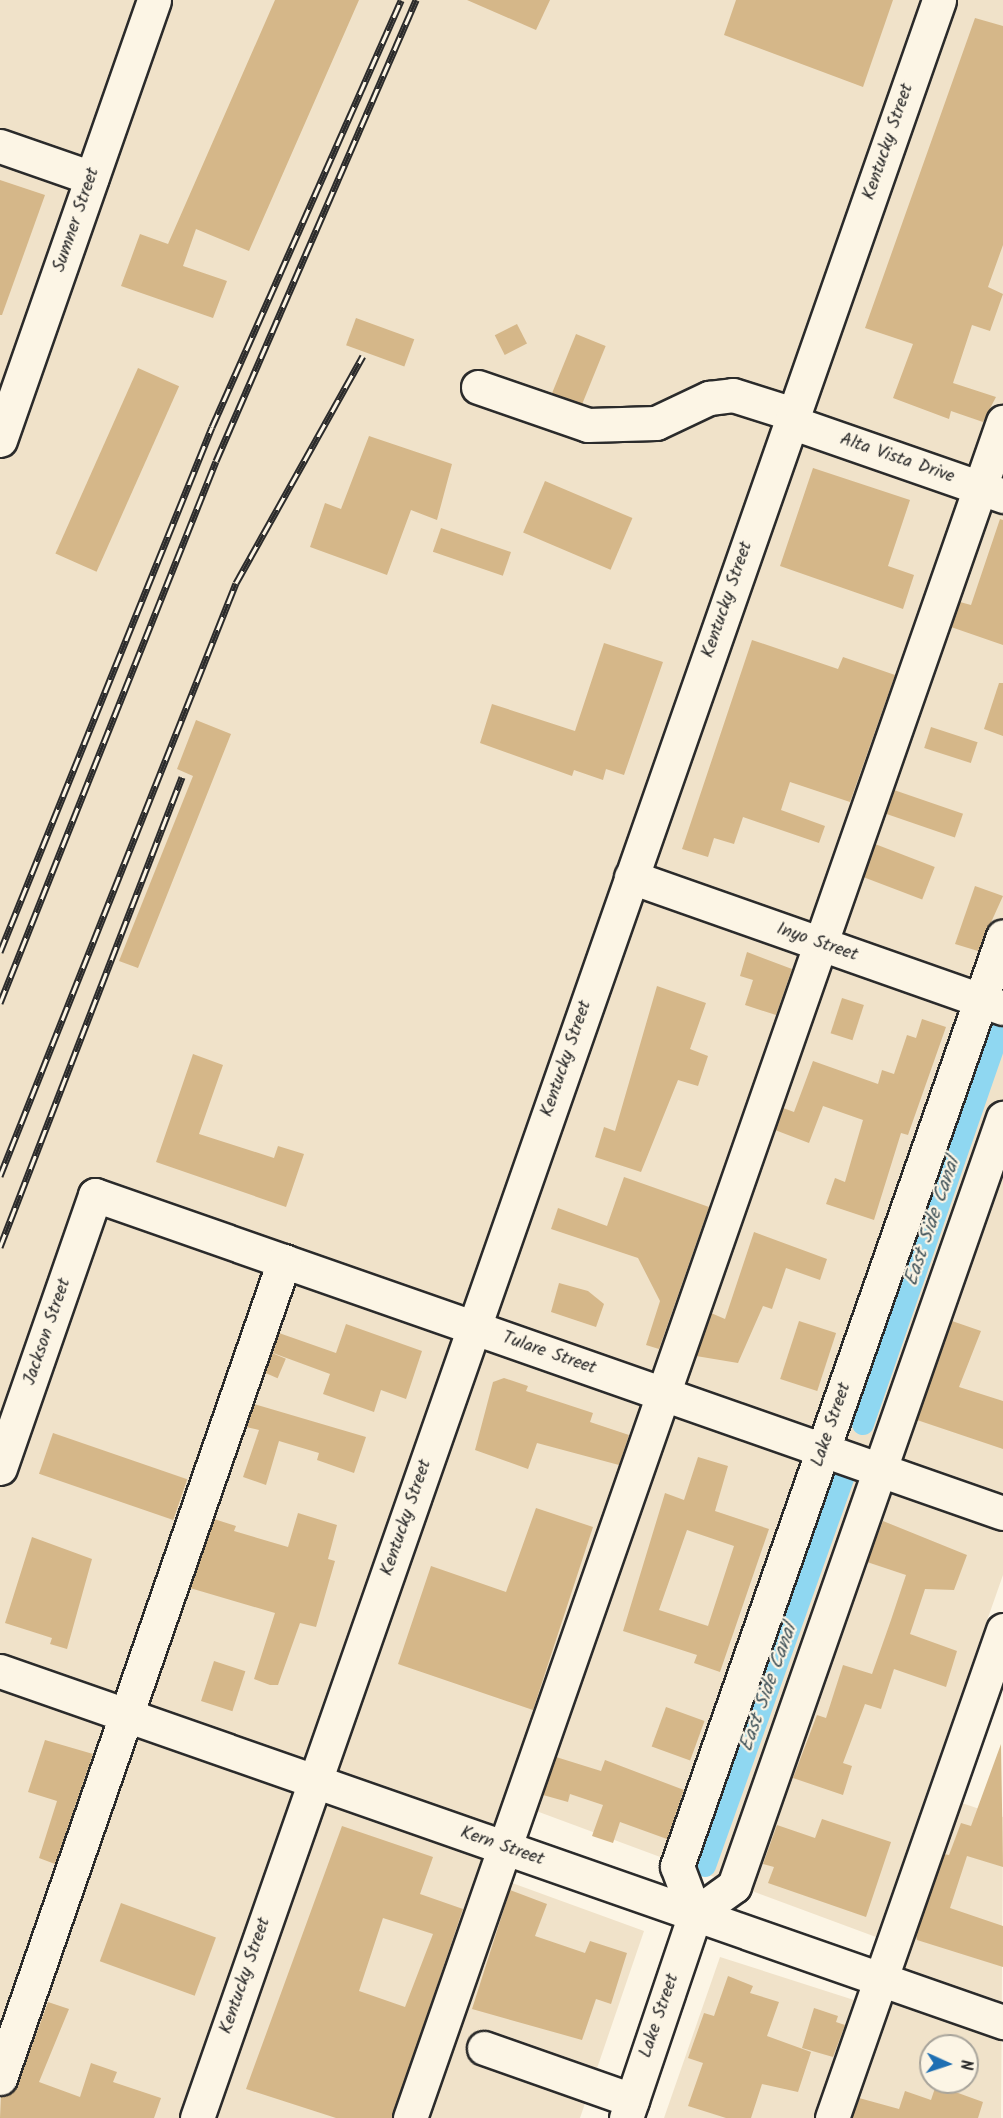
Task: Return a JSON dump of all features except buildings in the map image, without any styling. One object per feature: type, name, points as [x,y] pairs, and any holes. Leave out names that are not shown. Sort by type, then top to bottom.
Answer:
[{"type":"street","name":"Sumner Street","points":[[0,440],[154,0]]},
{"type":"street","name":"Kentucky Street","points":[[197,2118],[939,0]]},
{"type":"street","points":[[0,146],[92,178]]},
{"type":"street","name":"Alta Vista Drive","points":[[478,387],[588,425],[656,423],[709,398],[733,395],[992,492]]},
{"type":"street","points":[[410,2118],[660,1393],[820,944],[992,492],[1003,422]]},
{"type":"street","name":"Inyo Street","points":[[631,877],[992,1004]]},
{"type":"street","name":"Lake Street","points":[[628,2109],[694,1914],[677,1866],[823,1450],[992,1004],[1003,936]]},
{"type":"street","points":[[694,1914],[734,1886],[1003,1118]]},
{"type":"street","name":"Tulare Street","points":[[96,1196],[1003,1513]]},
{"type":"street","name":"Jackson Street","points":[[0,1468],[96,1196]]},
{"type":"street","points":[[0,2078],[284,1262]]},
{"type":"street","points":[[832,2118],[1003,1630]]},
{"type":"street","name":"Kern Street","points":[[0,1671],[1003,2022]]},
{"type":"street","points":[[484,2048],[628,2109]]},
{"type":"shaded area","points":[[0,0],[1003,0],[1003,1575],[876,1937],[512,1802],[402,2118],[0,2118]]},
{"type":"shaded area","points":[[956,1801],[1003,1817],[1001,2118],[664,2118],[720,1957],[882,2009]]},
{"type":"shaded area","points":[[501,1879],[644,1931],[580,2118],[424,2118]]},
{"type":"waterway","name":"East Side Canal","points":[[863,1424],[1003,1020]]},
{"type":"waterway","name":"East Side Canal","points":[[705,1866],[844,1476]]},
{"type":"railway","points":[[0,952],[212,427],[401,0]]},
{"type":"railway","points":[[0,1003],[216,461],[416,0]]},
{"type":"railway","points":[[0,1176],[236,583],[363,356]]},
{"type":"railway","points":[[0,1247],[182,777]]}]
